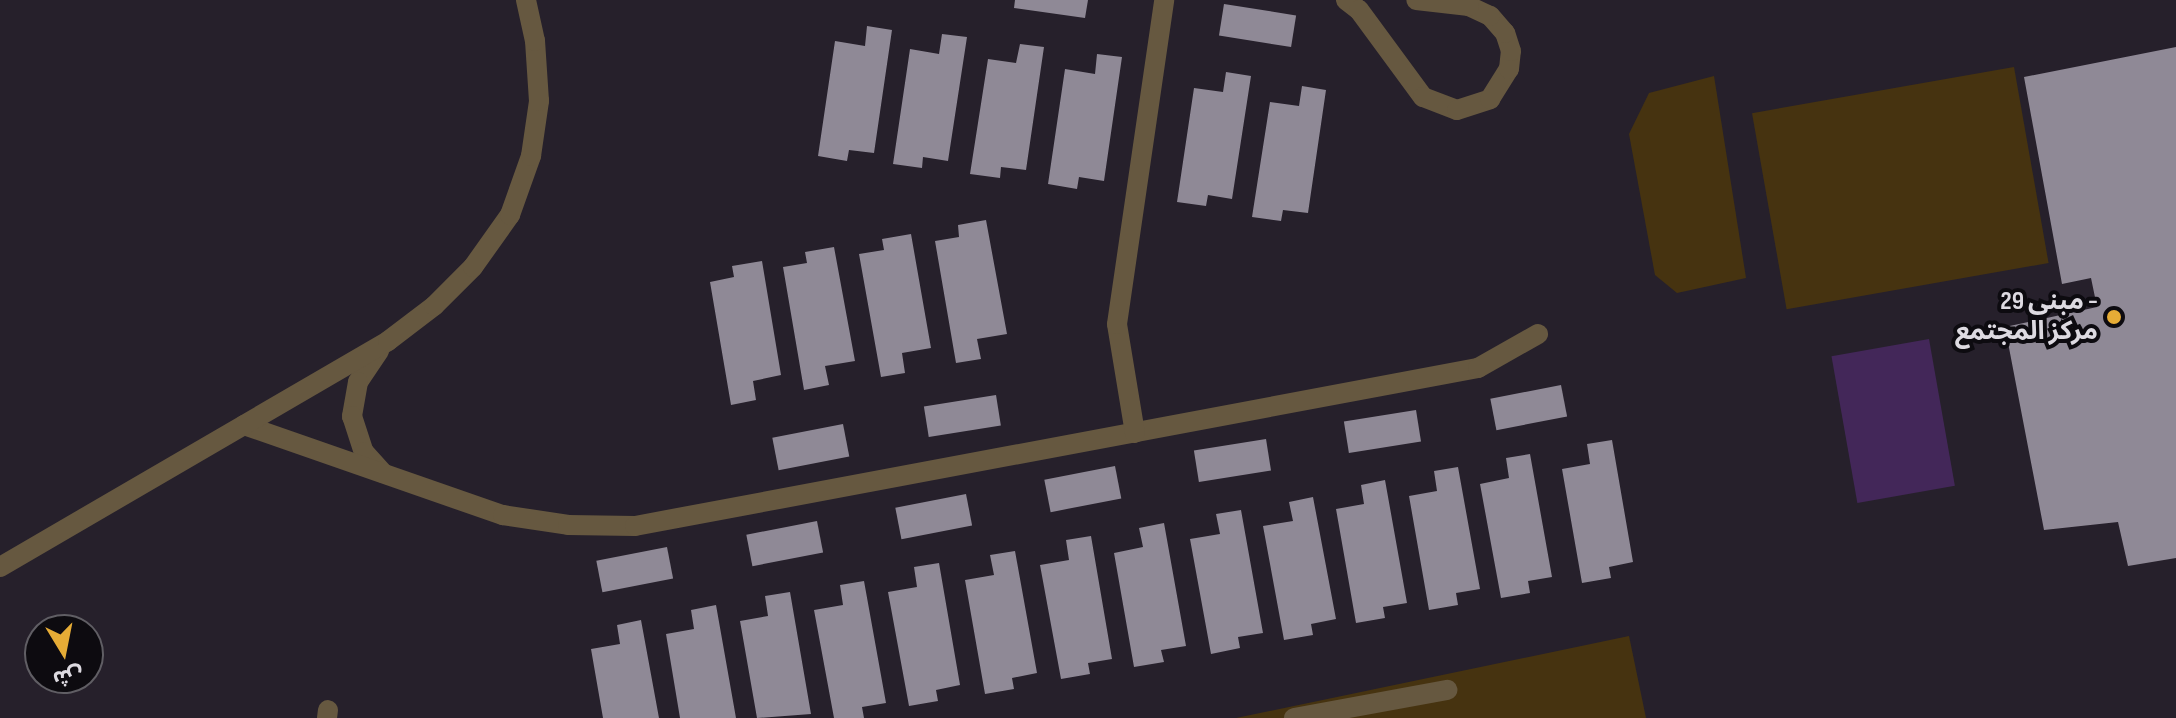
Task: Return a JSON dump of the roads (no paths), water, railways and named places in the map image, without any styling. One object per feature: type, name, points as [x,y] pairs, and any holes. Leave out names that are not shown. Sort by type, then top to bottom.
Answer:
[{"type":"street","points":[[0,567],[388,341],[434,306],[473,267],[510,215],[531,156],[539,101],[535,41],[526,0]]},
{"type":"street","points":[[1135,433],[1117,324],[1164,0]]},
{"type":"street","points":[[1346,0],[1359,10],[1423,97],[1457,110],[1490,99],[1509,69],[1511,51],[1505,33],[1490,16],[1469,6],[1416,0]]},
{"type":"street","points":[[244,425],[397,481],[503,515],[568,525],[635,526],[1478,368],[1538,334]]},
{"type":"street","points":[[388,341],[365,365],[352,416],[364,452],[375,467],[397,481]]},
{"type":"street","points":[[1294,718],[1447,690]]},
{"type":"place","name":"مبنى 29 - مركز المجتمع","points":[[2114,317]]}]
